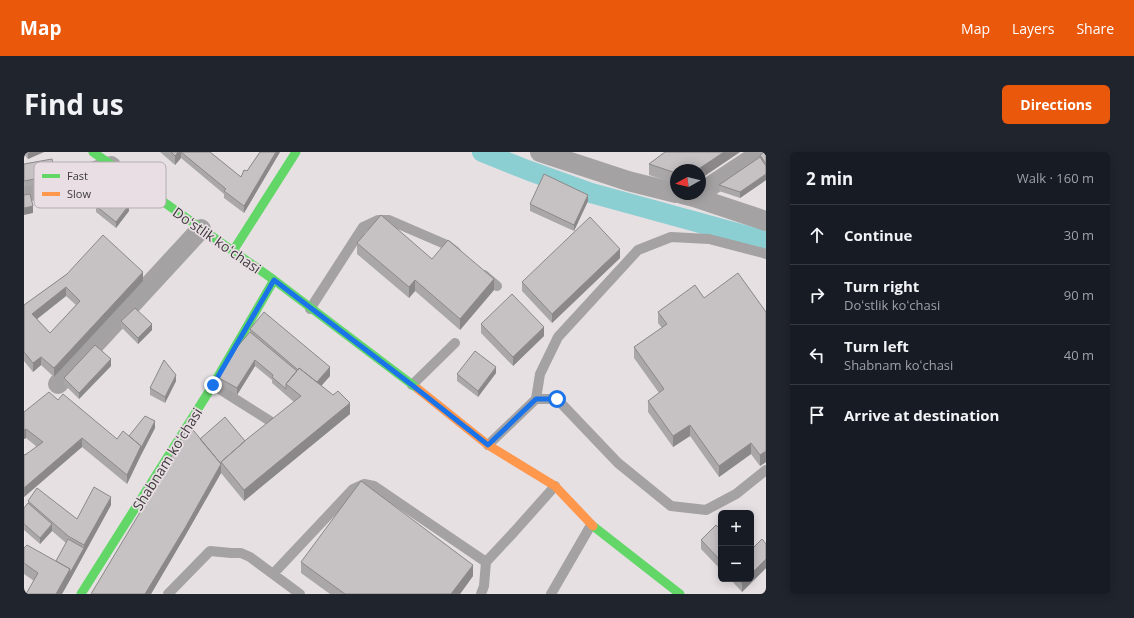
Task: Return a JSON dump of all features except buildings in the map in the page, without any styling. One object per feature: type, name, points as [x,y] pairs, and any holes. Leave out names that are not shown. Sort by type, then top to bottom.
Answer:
[{"type":"street","name":"Doʻstlik koʻchasi","points":[[93,152],[107,162]]},
{"type":"street","points":[[233,251],[296,152]]},
{"type":"street","points":[[540,152],[628,181],[670,190]]},
{"type":"street","points":[[706,185],[762,152]]},
{"type":"street","points":[[24,193],[34,190]]},
{"type":"street","points":[[706,200],[766,221]]},
{"type":"street","name":"Doʻstlik koʻchasi","points":[[166,204],[274,280],[488,445],[554,486],[591,525],[680,594]]},
{"type":"street","points":[[58,384],[201,228]]},
{"type":"street","name":"Shabnam koʻchasi","points":[[81,594],[213,385],[274,280]]},
{"type":"lane","points":[[310,309],[362,227],[378,220],[389,220],[447,245],[464,259]]},
{"type":"lane","points":[[488,445],[536,399],[540,374],[558,337],[638,250],[671,237],[709,239],[766,254]]},
{"type":"lane","points":[[475,268],[497,286]]},
{"type":"lane","points":[[412,385],[456,343]]},
{"type":"lane","points":[[213,385],[270,421]]},
{"type":"lane","points":[[536,399],[557,399],[618,463],[671,506],[706,510],[736,494],[766,470]]},
{"type":"lane","points":[[273,574],[353,489],[364,484],[374,486],[486,562]]},
{"type":"lane","points":[[481,594],[484,586],[486,562],[554,486]]},
{"type":"lane","points":[[551,594],[591,525]]},
{"type":"lane","points":[[168,594],[210,551],[241,552],[300,594]]},
{"type":"waterway","points":[[482,152],[591,193],[766,241]]},
{"type":"traffic: fast","points":[[93,152],[107,162]]},
{"type":"traffic: fast","points":[[233,251],[296,152]]},
{"type":"traffic: fast","points":[[166,204],[274,280],[418,389]]},
{"type":"traffic: fast","points":[[81,594],[213,385],[274,280]]},
{"type":"traffic: fast","points":[[593,526],[680,594]]},
{"type":"traffic: slow","points":[[418,389],[488,445],[555,486],[593,526]]},
{"type":"route","points":[[213,385],[274,280],[488,445],[536,399],[557,399]]}]
